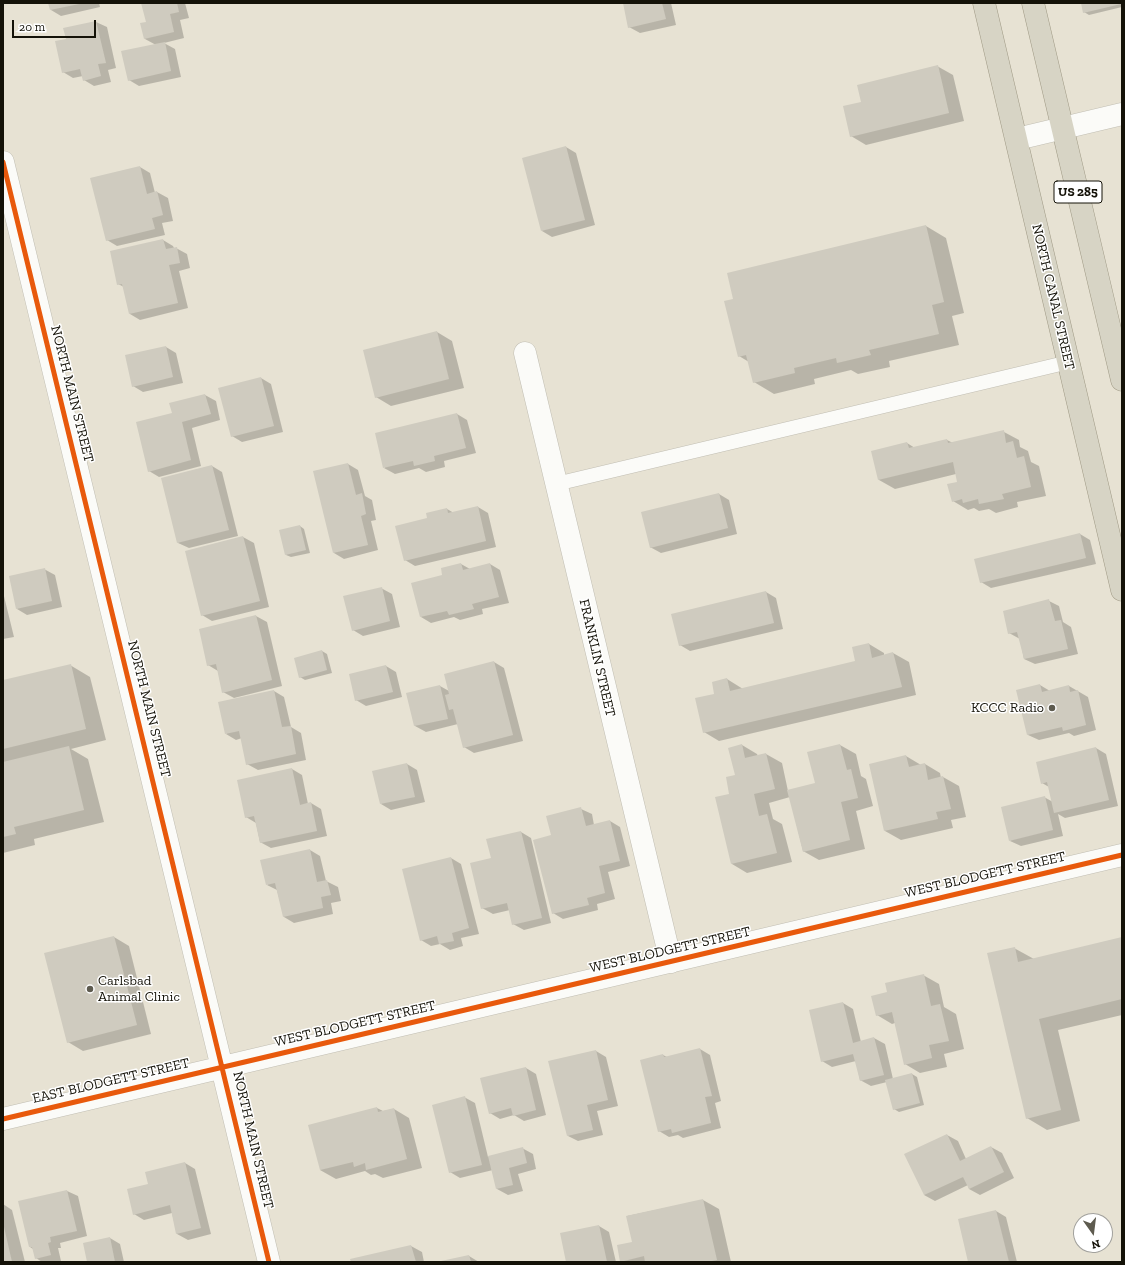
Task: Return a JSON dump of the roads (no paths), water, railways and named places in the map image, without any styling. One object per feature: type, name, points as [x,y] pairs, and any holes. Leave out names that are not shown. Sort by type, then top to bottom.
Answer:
[{"type":"highway","name":"NORTH CANAL STREET","points":[[984,3],[1122,590]]},
{"type":"highway","name":"US 285","points":[[1033,3],[1122,380]]},
{"type":"street","points":[[1017,139],[1122,114]]},
{"type":"street","name":"NORTH MAIN STREET","points":[[3,162],[224,1067],[269,1262]]},
{"type":"street","name":"FRANKLIN STREET","points":[[525,353],[671,962]]},
{"type":"street","name":"WEST BLODGETT STREET","points":[[224,1067],[1122,855]]},
{"type":"street","name":"EAST BLODGETT STREET","points":[[3,1119],[224,1067]]},
{"type":"lane","points":[[556,484],[1069,362]]},
{"type":"place","name":"KCCC Radio","points":[[1052,708]]},
{"type":"place","name":"Carlsbad Animal Clinic","points":[[90,989]]}]
